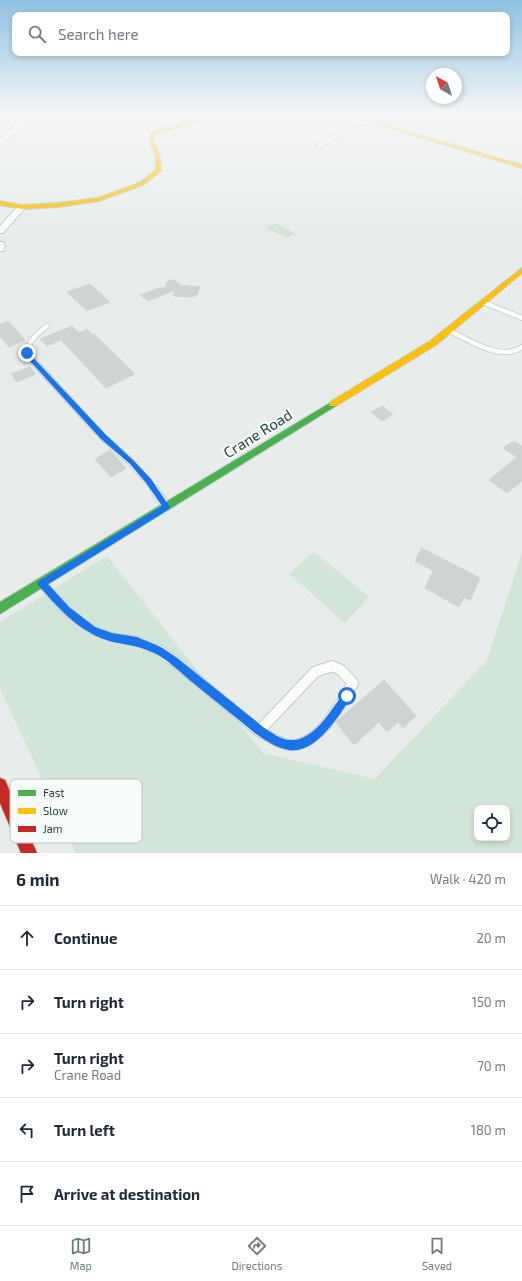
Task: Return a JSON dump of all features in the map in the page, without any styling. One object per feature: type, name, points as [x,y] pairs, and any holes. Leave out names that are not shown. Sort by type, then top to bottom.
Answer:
[{"type":"street","points":[[0,203],[22,207],[58,205],[99,199],[141,184],[159,171],[160,159],[156,153]]},
{"type":"street","points":[[475,153],[522,167]]},
{"type":"street","points":[[0,231],[22,207]]},
{"type":"street","points":[[0,244],[0,249]]},
{"type":"street","name":"Crane Road","points":[[0,608],[42,584],[433,342],[522,270]]},
{"type":"street","points":[[0,785],[10,808]]},
{"type":"street","points":[[25,843],[29,853]]},
{"type":"lane","points":[[483,302],[522,318]]},
{"type":"lane","points":[[47,326],[31,340],[27,347],[27,353],[30,358],[103,437],[132,463],[148,481],[166,507]]},
{"type":"lane","points":[[448,330],[496,352],[504,354],[515,352],[522,347]]},
{"type":"lane","points":[[42,584],[66,610],[92,630],[112,637],[147,644],[163,653],[259,731],[275,740],[291,745],[308,741],[326,726],[347,696],[353,683],[346,672],[335,666],[325,666],[315,672],[259,731]]},
{"type":"green space","points":[[276,223],[296,234],[286,238],[265,227]]},
{"type":"green space","points":[[314,552],[369,597],[345,623],[289,574]]},
{"type":"green space","points":[[522,552],[522,853],[76,853],[71,843],[142,843],[142,779],[42,779],[0,688],[0,622],[107,556],[263,753],[375,779],[487,660]]},
{"type":"building","points":[[170,280],[174,280],[179,285],[200,287],[197,295],[193,297],[173,296],[175,290],[148,301],[140,295],[159,288],[165,288]]},
{"type":"building","points":[[90,284],[110,302],[87,311],[67,292]]},
{"type":"building","points":[[8,321],[25,340],[9,347],[0,336],[0,324]]},
{"type":"building","points":[[72,326],[79,333],[87,329],[92,335],[94,334],[135,374],[106,388],[61,340],[47,346],[40,339]]},
{"type":"building","points":[[30,367],[36,374],[17,382],[11,374]]},
{"type":"building","points":[[382,406],[393,414],[382,421],[371,412]]},
{"type":"building","points":[[514,441],[522,446],[522,481],[507,493],[489,480],[517,457],[503,448]]},
{"type":"building","points":[[110,450],[126,468],[111,477],[95,459]]},
{"type":"building","points":[[422,548],[480,578],[470,601],[464,597],[459,607],[425,588],[433,571],[415,561]]},
{"type":"building","points":[[384,680],[416,716],[403,728],[398,722],[387,732],[379,722],[354,745],[336,722]]},
{"type":"traffic: fast","points":[[0,608],[333,404]]},
{"type":"traffic: slow","points":[[0,203],[22,207],[58,205],[99,199],[141,184],[159,171],[156,153]]},
{"type":"traffic: slow","points":[[475,153],[522,167]]},
{"type":"traffic: slow","points":[[333,404],[433,343],[522,270]]},
{"type":"traffic: jam","points":[[0,785],[10,808]]},
{"type":"traffic: jam","points":[[25,843],[29,853]]},
{"type":"route","points":[[27,353],[66,398],[103,437],[132,463],[148,481],[166,507],[42,584],[66,610],[92,630],[112,637],[147,644],[157,650],[173,660],[259,731],[275,740],[291,745],[308,741],[326,726],[347,696]]}]
